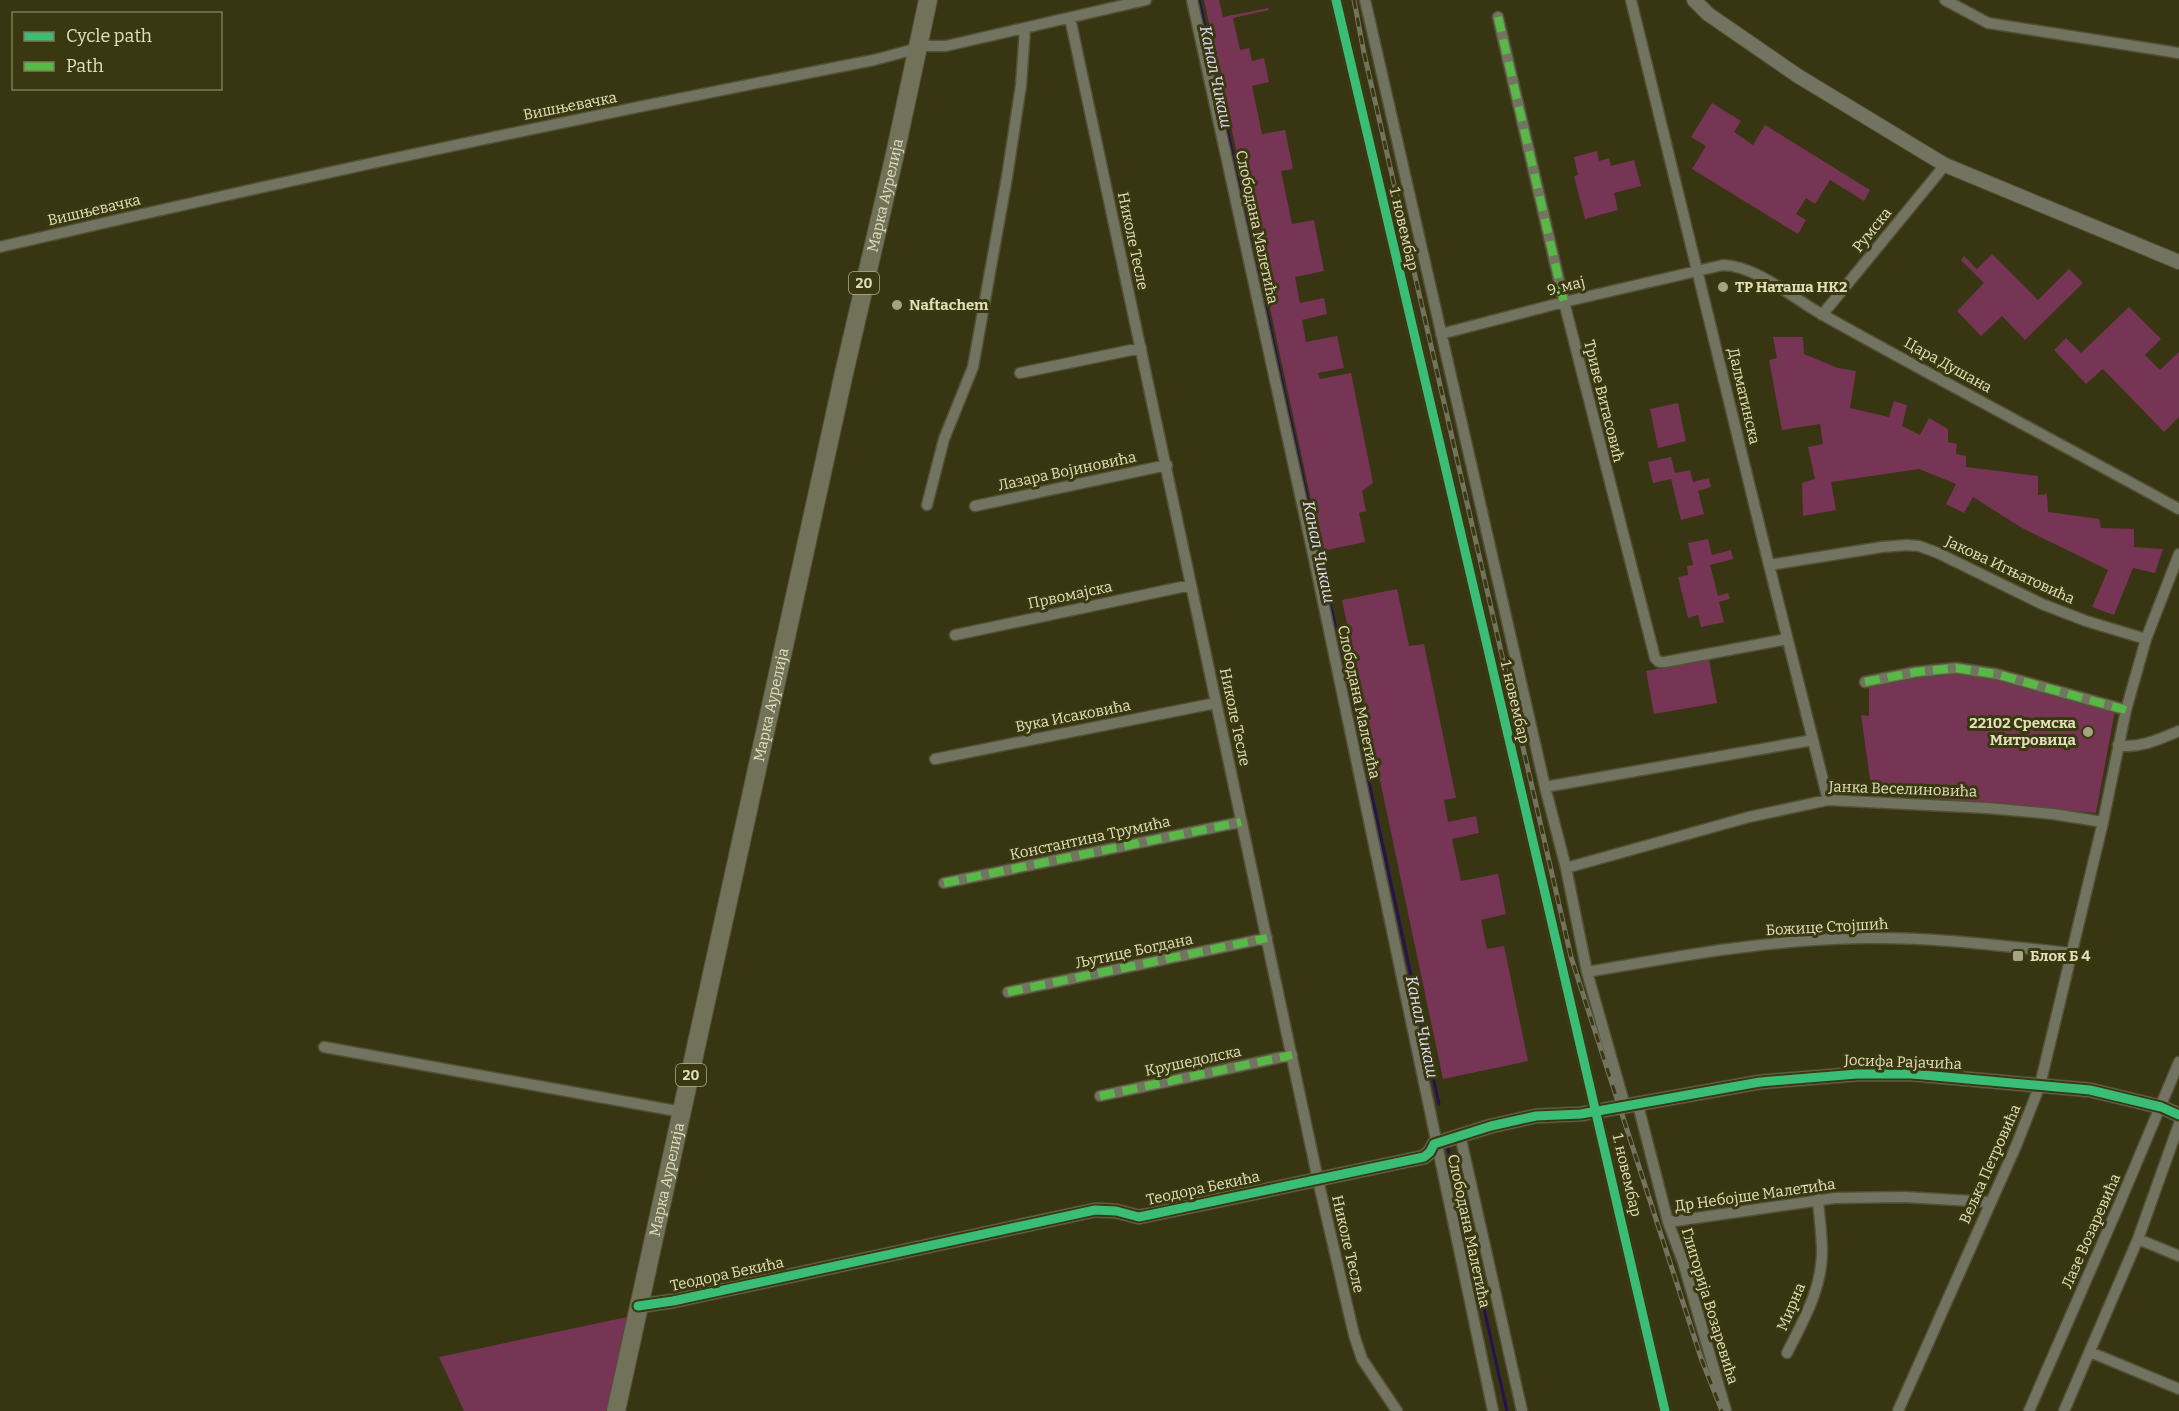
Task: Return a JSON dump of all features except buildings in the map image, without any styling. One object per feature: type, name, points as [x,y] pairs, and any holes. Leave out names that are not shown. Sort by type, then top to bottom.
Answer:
[{"type":"main road","name":"Марка Аурелија","points":[[616,1411],[928,0]]},
{"type":"street","name":"Вишњевачка","points":[[0,247],[248,189],[483,138],[874,60],[926,46],[946,46],[1146,0]]},
{"type":"street","name":"Слободана Малетића","points":[[1192,0],[1313,554],[1493,1411]]},
{"type":"street","name":"1. новембар","points":[[1336,0],[1665,1411]]},
{"type":"street","name":"1. новембар","points":[[1365,0],[1545,787],[1566,868],[1587,972],[1631,1106]]},
{"type":"street","name":"Далматинска","points":[[1631,0],[1828,800]]},
{"type":"street","points":[[1694,0],[1708,14],[1798,76],[1945,165],[2177,257]]},
{"type":"street","points":[[1945,0],[1988,23],[2179,53]]},
{"type":"street","name":"Триве Витасовић","points":[[1498,17],[1564,302],[1655,658],[1659,662],[1665,662],[1787,639]]},
{"type":"street","name":"Николе Тесле","points":[[1070,18],[1353,1335],[1362,1359],[1397,1411]]},
{"type":"street","points":[[927,505],[944,439],[973,368],[1007,177],[1021,85],[1025,29]]},
{"type":"street","name":"Румска","points":[[1822,315],[1945,165]]},
{"type":"street","name":"Цара Душана","points":[[1698,271],[1723,265],[1736,266],[1750,271],[1822,315],[2179,509]]},
{"type":"street","name":"9. мај","points":[[1441,334],[1698,271]]},
{"type":"street","points":[[1020,373],[1141,348]]},
{"type":"street","name":"Лазара Војиновића","points":[[975,506],[1167,465]]},
{"type":"street","name":"Јакова Игњатовића","points":[[1769,565],[1882,547],[1919,546],[2042,604],[2086,621],[2146,639]]},
{"type":"street","points":[[2146,639],[2179,554]]},
{"type":"street","name":"Првомајска","points":[[955,634],[1191,585]]},
{"type":"street","name":"Вељка Петровића","points":[[1898,1411],[1989,1202],[2016,1146],[2040,1084],[2103,822],[2126,710],[2146,639]]},
{"type":"street","points":[[1865,682],[1916,672],[1956,668],[1996,674],[2126,710]]},
{"type":"street","name":"Вука Исаковића","points":[[935,759],[1216,703]]},
{"type":"street","points":[[2118,745],[2129,747],[2139,745],[2179,731]]},
{"type":"street","points":[[1545,787],[1813,740]]},
{"type":"street","name":"Јанка Веселиновића","points":[[1566,868],[1749,817],[1828,800],[1987,808],[2053,814],[2103,822]]},
{"type":"street","name":"Константина Трумића","points":[[944,883],[1241,822]]},
{"type":"street","name":"Љутице Богдана","points":[[1008,992],[1267,938]]},
{"type":"street","name":"Божице Стојшић","points":[[1587,972],[1704,952],[1849,938],[1934,940],[2070,953]]},
{"type":"street","points":[[324,1047],[682,1112]]},
{"type":"street","name":"Крушедолска","points":[[1100,1096],[1292,1055]]},
{"type":"street","name":"Лазе Возаревића","points":[[2029,1411],[2179,1062]]},
{"type":"street","name":"Јосифа Рајачића","points":[[1631,1106],[1760,1082],[1857,1074],[1912,1074],[2090,1090],[2161,1107],[2179,1115]]},
{"type":"street","name":"Теодора Бекића","points":[[638,1306],[685,1299],[1095,1210],[1116,1211],[1139,1217],[1424,1157],[1437,1143],[1536,1116],[1597,1112],[1631,1106]]},
{"type":"street","name":"Глигорија Возаревића","points":[[1631,1106],[1683,1262],[1726,1411]]},
{"type":"street","points":[[2064,1411],[2138,1239],[2179,1124]]},
{"type":"street","name":"Слободана Малетића","points":[[1458,1136],[1522,1411]]},
{"type":"street","name":"Др Небојше Малетића","points":[[1668,1222],[1818,1199],[1904,1197],[1989,1202]]},
{"type":"street","name":"Мирна","points":[[1787,1353],[1814,1300],[1820,1274],[1822,1252],[1818,1199]]},
{"type":"street","points":[[2138,1239],[2179,1256]]},
{"type":"street","points":[[2090,1352],[2179,1389]]},
{"type":"shaded area","points":[[1204,0],[1219,0],[1223,17],[1268,8],[1269,10],[1233,18],[1240,50],[1249,48],[1252,61],[1264,58],[1269,82],[1252,86],[1262,134],[1285,130],[1293,169],[1281,171],[1292,224],[1314,220],[1324,271],[1295,277],[1300,303],[1324,298],[1327,314],[1302,320],[1306,342],[1337,336],[1344,368],[1318,373],[1320,379],[1351,373],[1373,483],[1362,491],[1366,511],[1359,513],[1365,542],[1322,551]]},
{"type":"shaded area","points":[[1712,103],[1741,121],[1734,132],[1753,145],[1765,125],[1870,190],[1864,201],[1830,180],[1815,204],[1806,198],[1796,214],[1806,220],[1798,234],[1692,169],[1706,146],[1691,137]]},
{"type":"shaded area","points":[[1597,151],[1599,161],[1609,158],[1611,166],[1634,160],[1641,186],[1614,193],[1618,210],[1585,219],[1574,176],[1578,175],[1574,157]]},
{"type":"shaded area","points":[[1992,254],[2038,300],[2069,269],[2083,283],[2025,340],[2002,316],[1981,336],[1957,311],[1984,283],[1961,260],[1964,256],[1977,269]]},
{"type":"shaded area","points":[[2129,307],[2161,339],[2145,355],[2160,370],[2179,352],[2179,417],[2164,432],[2103,369],[2086,384],[2054,350],[2066,338],[2081,353]]},
{"type":"shaded area","points":[[1773,337],[1803,337],[1804,354],[1838,368],[1856,371],[1850,408],[1889,417],[1894,401],[1907,405],[1902,426],[1920,435],[1929,418],[1948,429],[1948,442],[1957,444],[1956,454],[1966,456],[1966,467],[2038,476],[2038,495],[2047,494],[2048,512],[2099,519],[2101,528],[2134,529],[2134,547],[2163,549],[2155,573],[2133,568],[2114,615],[2092,607],[2108,570],[2022,528],[1973,497],[1964,513],[1946,504],[1956,484],[1919,469],[1831,482],[1836,510],[1803,516],[1802,483],[1815,479],[1808,447],[1823,444],[1820,424],[1782,430],[1769,360],[1777,358]]},
{"type":"shaded area","points":[[1678,403],[1686,441],[1658,448],[1650,409]]},
{"type":"shaded area","points":[[1671,457],[1675,473],[1690,470],[1693,482],[1709,478],[1711,487],[1698,491],[1704,514],[1681,520],[1671,479],[1653,483],[1648,462]]},
{"type":"shaded area","points":[[1708,539],[1712,555],[1731,550],[1733,559],[1710,565],[1718,596],[1728,593],[1730,599],[1719,602],[1724,622],[1701,627],[1698,615],[1688,618],[1678,577],[1688,575],[1687,566],[1693,565],[1688,543]]},
{"type":"shaded area","points":[[1397,589],[1409,646],[1424,644],[1456,798],[1444,800],[1448,822],[1476,816],[1479,833],[1452,839],[1461,881],[1498,874],[1506,914],[1481,920],[1487,949],[1504,946],[1528,1061],[1443,1079],[1342,600]]},
{"type":"shaded area","points":[[1709,659],[1717,703],[1654,714],[1646,671]]},
{"type":"shaded area","points":[[1961,674],[2004,680],[2115,710],[2096,813],[1872,793],[1861,715],[1869,716],[1869,687],[1916,677]]},
{"type":"shaded area","points":[[632,1316],[609,1411],[464,1411],[439,1357]]},
{"type":"waterway","name":"Канал Чикаш","points":[[1199,0],[1439,1104]]},
{"type":"waterway","name":"Канал Чикаш","points":[[1447,1143],[1507,1411]]},
{"type":"railway","points":[[1354,0],[1364,53],[1571,957],[1701,1358],[1722,1411]]},
{"type":"marked path","points":[[1498,17],[1564,302]]},
{"type":"marked path","points":[[1865,682],[1916,672],[1956,668],[1996,674],[2126,710]]},
{"type":"marked path","points":[[944,883],[1241,822]]},
{"type":"marked path","points":[[1008,992],[1267,938]]},
{"type":"marked path","points":[[1100,1096],[1292,1055]]},
{"type":"cycle path","points":[[1336,0],[1665,1411]]},
{"type":"cycle path","points":[[638,1306],[673,1301],[1095,1210],[1116,1211],[1139,1217],[1424,1157],[1434,1144],[1491,1126],[1536,1116],[1581,1114],[1760,1082],[1857,1074],[1912,1074],[2090,1090],[2161,1107],[2179,1115]]},
{"type":"place","name":"ТР Наташа НК2","points":[[1723,287]]},
{"type":"place","name":"Naftachem","points":[[897,305]]},
{"type":"place","name":"22102 Сремска Митровица","points":[[2088,732]]},
{"type":"place","name":"Блок Б 4","points":[[2018,956]]}]
